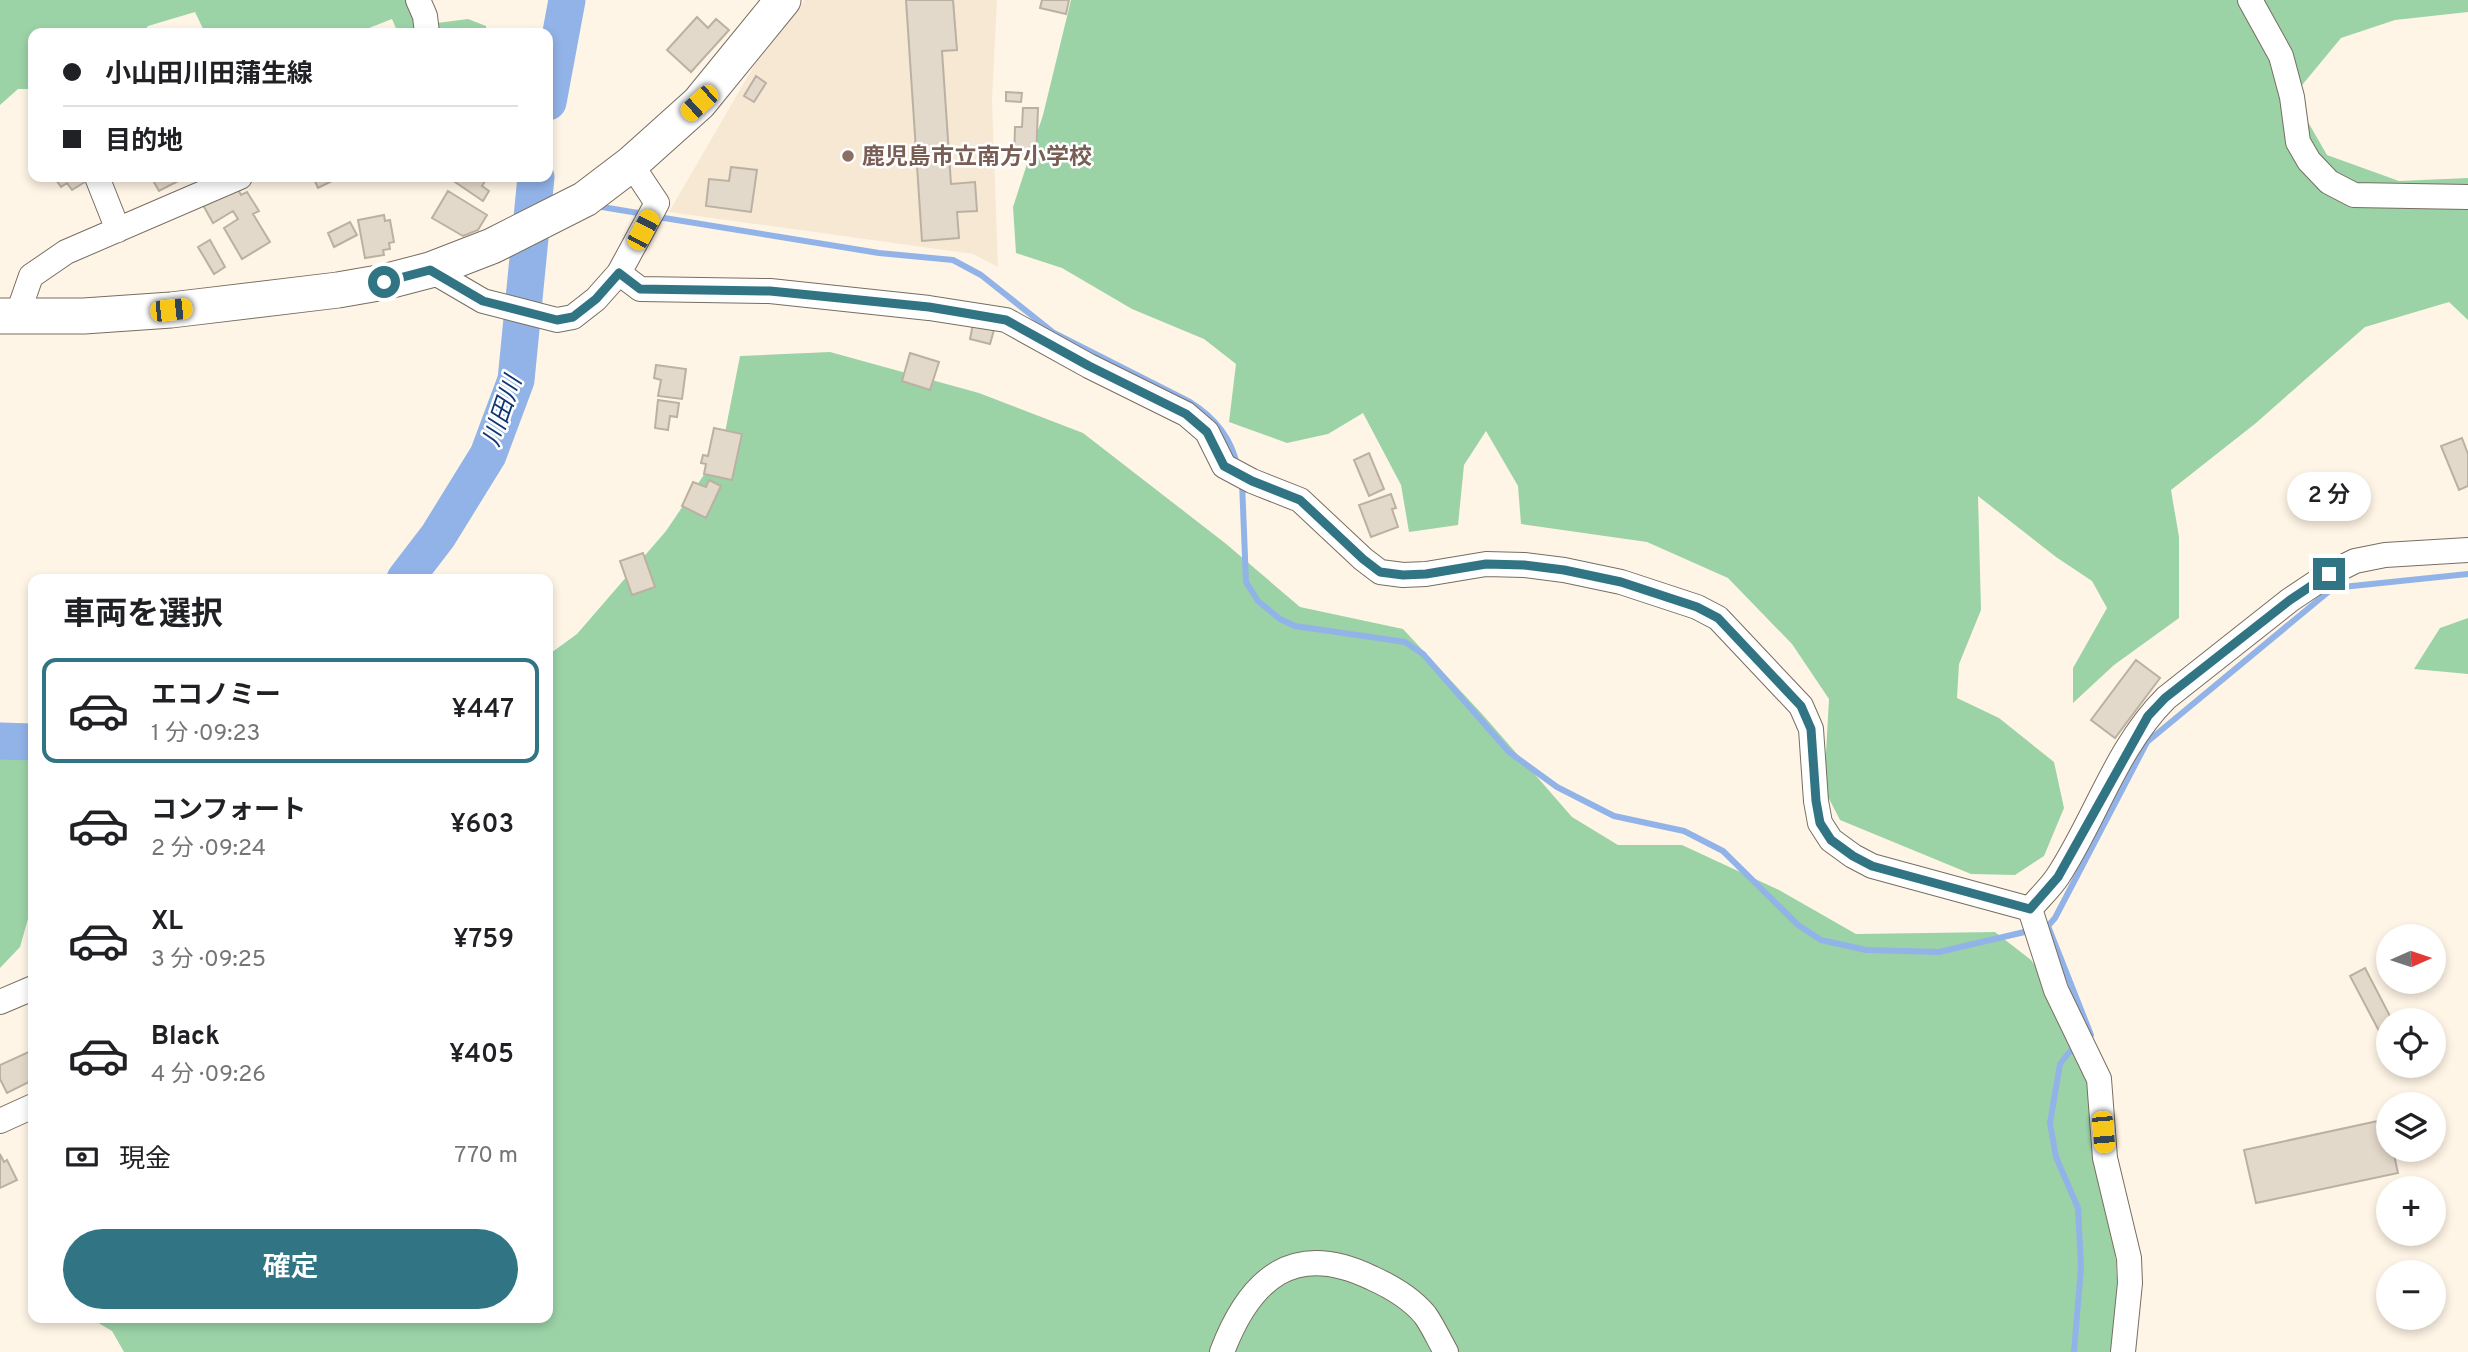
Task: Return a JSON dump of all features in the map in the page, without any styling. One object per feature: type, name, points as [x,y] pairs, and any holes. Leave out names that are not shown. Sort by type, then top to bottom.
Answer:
[{"type":"main road","points":[[9,316],[83,316],[218,306],[361,286],[430,270],[492,246],[585,200],[631,164],[699,103],[783,0]]},
{"type":"street","points":[[418,0],[425,16],[426,28]]},
{"type":"street","points":[[2250,0],[2281,56],[2292,97],[2298,142],[2309,161],[2329,182],[2354,195],[2468,197]]},
{"type":"street","points":[[430,270],[483,301],[557,320],[573,317],[596,299],[619,273],[657,203],[631,164]]},
{"type":"street","points":[[99,182],[118,230]]},
{"type":"street","points":[[9,316],[31,276],[66,253],[228,182]]},
{"type":"street","points":[[619,273],[640,289],[770,291],[929,307],[1006,320],[1089,366],[1186,414],[1207,432],[1224,466],[1252,481],[1300,500],[1380,572],[1426,574],[1486,564],[1564,570],[1621,582],[1667,596],[1718,618],[1801,706],[1811,729],[1820,823],[1831,840],[1872,866],[2035,924]]},
{"type":"street","points":[[2123,1352],[2130,1283],[2129,1258],[2105,1158],[2099,1079],[2056,990],[2035,924],[2129,746],[2148,716],[2165,698],[2290,600],[2329,574],[2355,561],[2385,555],[2468,550]]},
{"type":"street","points":[[0,1002],[28,990]]},
{"type":"street","points":[[0,1121],[28,1108]]},
{"type":"street","points":[[1222,1352],[1235,1319],[1268,1278],[1293,1265],[1328,1263],[1362,1273],[1397,1290],[1424,1315],[1446,1352]]},
{"type":"shaded area","name":"鹿児島市立南方小学校","points":[[805,0],[997,0],[992,100],[998,267],[973,254],[669,212],[759,57]]},
{"type":"green space","points":[[0,0],[419,0],[437,23],[468,19],[486,26],[396,28],[392,19],[369,28],[203,28],[195,12],[147,28],[28,28],[28,89],[18,89],[0,105]]},
{"type":"green space","points":[[1071,0],[2468,0],[2468,12],[2395,20],[2341,38],[2293,96],[2327,155],[2399,181],[2468,178],[2468,320],[2449,302],[2365,327],[2256,423],[2171,490],[2179,537],[2179,618],[2114,665],[2073,703],[2073,668],[2107,608],[2092,581],[2056,557],[1978,496],[1981,610],[1959,664],[1957,698],[1999,718],[2054,762],[2064,808],[2044,856],[2015,875],[1971,874],[1840,820],[1824,789],[1829,699],[1792,644],[1728,578],[1647,542],[1521,524],[1518,486],[1486,431],[1464,465],[1458,525],[1409,532],[1401,485],[1363,413],[1328,434],[1287,443],[1229,422],[1236,364],[1204,339],[1132,309],[1062,268],[1016,253],[1013,207],[1043,115]]},
{"type":"green space","points":[[830,352],[979,393],[1083,433],[1225,543],[1300,607],[1403,629],[1572,817],[1618,845],[1682,845],[1779,890],[1856,934],[1995,932],[2031,960],[2089,1039],[2116,1261],[2121,1352],[124,1352],[112,1331],[98,1323],[553,1323],[553,651],[577,634],[666,531],[722,448],[740,356]]},
{"type":"green space","points":[[2468,618],[2468,674],[2414,669],[2440,628]]},
{"type":"green space","points":[[28,727],[28,919],[20,947],[0,968],[0,734]]},
{"type":"building","points":[[906,0],[953,0],[957,50],[942,51],[951,184],[975,182],[977,211],[957,212],[959,238],[922,241]]},
{"type":"building","points":[[1042,0],[1069,0],[1066,14],[1040,8]]},
{"type":"building","points":[[697,17],[708,28],[716,19],[729,30],[691,72],[667,50]]},
{"type":"building","points":[[756,76],[766,83],[754,102],[744,96]]},
{"type":"building","points":[[1006,92],[1022,93],[1021,102],[1006,101]]},
{"type":"building","points":[[1023,108],[1038,108],[1036,160],[1014,160],[1015,127],[1022,127]]},
{"type":"building","points":[[731,167],[757,170],[751,212],[706,206],[709,179],[729,181]]},
{"type":"building","points":[[58,182],[85,182],[72,190],[67,183],[61,187]]},
{"type":"building","points":[[154,182],[176,182],[159,191]]},
{"type":"building","points":[[315,182],[330,182],[318,188]]},
{"type":"building","points":[[455,182],[484,182],[482,186],[489,191],[483,201]]},
{"type":"building","points":[[238,189],[241,195],[247,192],[259,211],[253,214],[270,242],[242,259],[224,228],[238,219],[233,211],[213,223],[203,205]]},
{"type":"building","points":[[448,191],[487,215],[478,230],[463,236],[432,218]]},
{"type":"building","points":[[384,215],[385,221],[390,220],[394,242],[389,243],[390,249],[383,250],[384,255],[365,258],[358,220]]},
{"type":"building","points":[[350,222],[357,235],[334,247],[328,233]]},
{"type":"building","points":[[210,240],[225,267],[214,274],[198,247]]},
{"type":"building","points":[[973,324],[994,330],[990,344],[970,339]]},
{"type":"building","points":[[910,353],[939,362],[930,390],[902,381]]},
{"type":"building","points":[[656,365],[686,369],[682,399],[658,396],[661,380],[654,378]]},
{"type":"building","points":[[658,400],[679,403],[677,417],[670,416],[668,430],[655,428]]},
{"type":"building","points":[[714,428],[742,434],[732,480],[704,474],[706,464],[701,463],[703,455],[708,456]]},
{"type":"building","points":[[2462,438],[2468,454],[2468,486],[2459,490],[2441,446]]},
{"type":"building","points":[[1369,453],[1384,489],[1369,496],[1354,460]]},
{"type":"building","points":[[709,480],[721,486],[706,518],[682,506],[693,482],[706,487]]},
{"type":"building","points":[[1391,494],[1396,508],[1392,509],[1398,527],[1371,537],[1359,505]]},
{"type":"building","points":[[643,553],[655,587],[632,595],[620,561]]},
{"type":"building","points":[[2136,660],[2160,678],[2115,738],[2091,720]]},
{"type":"building","points":[[2365,968],[2376,994],[2386,1008],[2376,1008],[2376,1025],[2350,976]]},
{"type":"building","points":[[28,1052],[28,1082],[7,1093],[0,1079],[0,1065]]},
{"type":"building","points":[[2376,1121],[2376,1162],[2396,1162],[2398,1173],[2256,1203],[2244,1150]]},
{"type":"building","points":[[0,1154],[4,1162],[7,1160],[17,1180],[0,1188]]},
{"type":"waterway","name":"川田川","points":[[553,75],[567,0]]},
{"type":"waterway","name":"川田川","points":[[409,574],[438,536],[488,455],[516,380],[536,182]]},
{"type":"waterway","points":[[534,196],[554,199]]},
{"type":"waterway","points":[[596,206],[644,214]]},
{"type":"waterway","points":[[658,217],[879,253],[953,260],[981,275],[1054,333],[1199,408],[1214,421],[1226,437],[1237,465]]},
{"type":"waterway","points":[[1242,482],[1246,582],[1258,601],[1280,619],[1295,626],[1405,642],[1423,654],[1509,752],[1557,787],[1614,816],[1684,831],[1723,851],[1798,925],[1821,940],[1866,950],[1939,952],[2033,930]]},
{"type":"waterway","points":[[2048,926],[2055,918],[2147,742],[2333,588],[2468,574]]},
{"type":"waterway","name":"川田川","points":[[0,741],[28,742]]},
{"type":"waterway","points":[[2043,927],[2048,926],[2091,1035]]},
{"type":"waterway","points":[[2071,1050],[2060,1064],[2050,1123],[2056,1157],[2078,1208],[2081,1267],[2074,1352]]},
{"type":"place","name":"鹿児島市立南方小学校","points":[[848,156]]},
{"type":"route","points":[[384,282],[430,270],[483,301],[557,320],[573,317],[596,299],[619,273],[640,289],[770,291],[929,307],[1006,320],[1089,366],[1186,414],[1207,432],[1224,466],[1252,481],[1300,500],[1380,572],[1426,574],[1486,564],[1564,570],[1621,582],[1667,596],[1718,618],[1801,706],[1811,729],[1820,823],[1831,840],[1872,866],[2030,909],[2058,877],[2148,716],[2165,698],[2290,600],[2329,574]]}]
